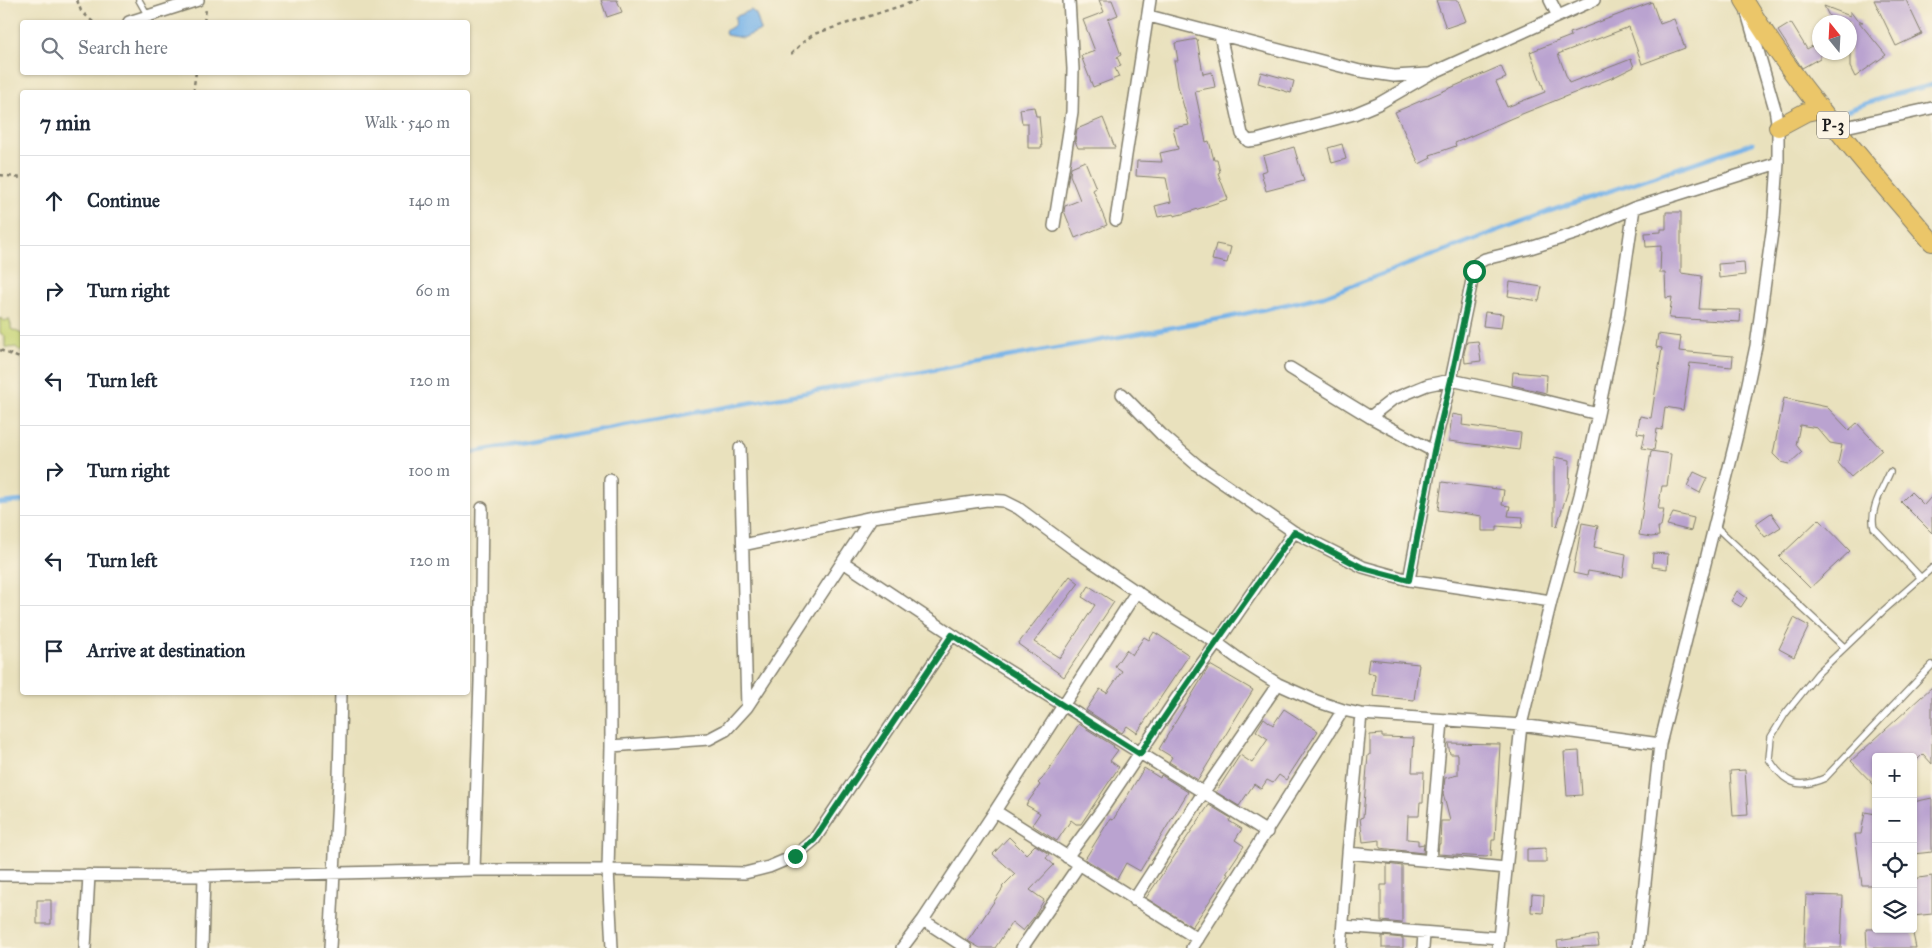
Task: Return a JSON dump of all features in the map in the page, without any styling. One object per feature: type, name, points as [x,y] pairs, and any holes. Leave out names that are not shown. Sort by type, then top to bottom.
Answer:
[{"type":"main road","name":"P-3","points":[[1744,0],[1782,60],[1836,129],[1932,242]]},
{"type":"main road","points":[[1778,127],[1806,112],[1820,108]]},
{"type":"street","points":[[135,20],[198,0]]},
{"type":"street","points":[[1054,226],[1072,112],[1073,69],[1069,0]]},
{"type":"street","points":[[1116,220],[1150,0]]},
{"type":"street","points":[[1550,0],[1558,16]]},
{"type":"street","points":[[1220,35],[1242,134],[1248,141],[1354,114],[1378,104],[1430,74],[1594,0]]},
{"type":"street","points":[[1638,948],[1660,744],[1737,435],[1756,346],[1774,218],[1778,163],[1778,127],[1775,109],[1744,0]]},
{"type":"street","points":[[1149,16],[1360,71],[1394,76],[1430,74]]},
{"type":"street","points":[[1836,129],[1932,108]]},
{"type":"street","points":[[1409,580],[1434,451],[1474,271],[1478,263],[1485,259],[1527,249],[1577,233],[1634,208],[1778,163]]},
{"type":"street","points":[[1343,926],[1499,943],[1522,725],[1580,495],[1598,414],[1618,317],[1634,208]]},
{"type":"street","points":[[1290,368],[1370,417],[1434,451]]},
{"type":"street","points":[[1370,417],[1394,399],[1427,384],[1451,380],[1598,414]]},
{"type":"street","points":[[1122,394],[1161,434],[1197,466],[1294,532],[1363,568],[1409,580],[1552,601]]},
{"type":"street","points":[[740,448],[747,707]]},
{"type":"street","points":[[610,480],[611,746],[608,870],[612,948]]},
{"type":"street","points":[[743,545],[872,517],[987,500],[1004,502],[1018,508],[1072,548],[1243,662],[1278,684],[1316,701],[1361,714],[1522,725],[1660,744]]},
{"type":"street","points":[[474,870],[480,681],[482,508]]},
{"type":"street","points":[[611,746],[708,739],[726,730],[747,707],[872,517]]},
{"type":"street","points":[[1067,857],[1294,532]]},
{"type":"street","points":[[843,562],[952,635],[1267,832]]},
{"type":"street","points":[[902,948],[995,811],[1137,591]]},
{"type":"street","points":[[0,875],[204,876],[474,870],[745,873],[769,867],[795,856],[814,840],[952,635]]},
{"type":"street","points":[[1134,900],[1203,792],[1278,684]]},
{"type":"street","points":[[330,948],[339,779],[341,695]]},
{"type":"street","points":[[995,811],[1134,900],[1195,944],[1343,710]]},
{"type":"street","points":[[1341,948],[1361,714]]},
{"type":"street","points":[[1430,861],[1442,721]]},
{"type":"street","points":[[1348,853],[1506,868]]},
{"type":"street","points":[[1022,948],[1078,865]]},
{"type":"street","points":[[85,948],[89,875]]},
{"type":"street","points":[[202,948],[204,876]]},
{"type":"street","points":[[922,920],[966,948]]},
{"type":"street","points":[[1423,948],[1424,934]]},
{"type":"lane","points":[[138,0],[148,16]]},
{"type":"lane","points":[[1890,472],[1873,512],[1874,528],[1921,578]]},
{"type":"lane","points":[[1715,526],[1844,647]]},
{"type":"lane","points":[[1932,568],[1844,647],[1818,673],[1799,696],[1772,737],[1769,758],[1782,777],[1792,782],[1804,785],[1825,778],[1932,665]]},
{"type":"path","points":[[77,0],[80,11],[90,20]]},
{"type":"path","points":[[791,54],[814,34],[919,0]]},
{"type":"path","points":[[193,90],[196,75]]},
{"type":"path","points":[[0,175],[20,178]]},
{"type":"path","points":[[0,350],[20,358]]},
{"type":"green space","points":[[0,318],[5,321],[9,319],[11,329],[20,333],[20,351],[16,347],[5,347],[5,336],[0,333]]},
{"type":"water","points":[[751,10],[756,14],[761,30],[743,38],[726,35],[725,31],[735,24],[735,17]]},
{"type":"building","points":[[601,0],[617,0],[622,12],[607,17]]},
{"type":"building","points":[[1099,0],[1112,0],[1118,15],[1108,19],[1121,55],[1117,57],[1121,66],[1115,68],[1119,77],[1093,87],[1081,56],[1095,51],[1083,20],[1104,12]]},
{"type":"building","points":[[1436,0],[1458,0],[1466,21],[1446,28]]},
{"type":"building","points":[[1874,0],[1906,0],[1922,34],[1896,46]]},
{"type":"building","points":[[1652,2],[1660,24],[1674,19],[1685,48],[1642,64],[1629,27],[1558,54],[1569,83],[1631,59],[1634,67],[1455,143],[1456,146],[1430,155],[1431,158],[1419,164],[1395,112],[1501,66],[1506,78],[1496,82],[1507,107],[1545,92],[1530,52],[1571,36],[1570,33]]},
{"type":"building","points":[[1824,6],[1847,15],[1828,15]]},
{"type":"building","points":[[1857,19],[1863,22],[1859,22],[1886,55],[1855,77],[1850,67],[1850,60],[1857,60]]},
{"type":"building","points":[[1791,23],[1807,49],[1812,46],[1812,60],[1816,60],[1802,68],[1778,31]]},
{"type":"building","points":[[1197,39],[1203,74],[1212,72],[1215,87],[1195,91],[1206,142],[1209,141],[1214,160],[1217,160],[1220,172],[1218,173],[1228,199],[1186,213],[1158,217],[1155,206],[1171,202],[1166,178],[1136,176],[1137,161],[1162,162],[1160,153],[1178,149],[1173,128],[1189,125],[1178,86],[1174,61],[1178,61],[1175,43]]},
{"type":"building","points":[[1261,72],[1294,81],[1291,93],[1258,83]]},
{"type":"building","points":[[1034,107],[1036,116],[1039,116],[1042,148],[1028,148],[1028,123],[1022,123],[1020,109]]},
{"type":"building","points":[[1103,118],[1115,148],[1078,148],[1075,141],[1077,129]]},
{"type":"building","points":[[1342,144],[1346,159],[1332,163],[1328,148]]},
{"type":"building","points":[[1294,147],[1304,181],[1266,191],[1261,172],[1267,170],[1263,156]]},
{"type":"building","points":[[1085,161],[1096,188],[1093,190],[1107,225],[1075,238],[1064,211],[1065,206],[1080,200],[1070,175],[1071,167]]},
{"type":"building","points":[[1666,212],[1681,212],[1681,273],[1702,276],[1699,309],[1741,310],[1740,322],[1669,318],[1672,297],[1666,298],[1665,273],[1660,273],[1661,246],[1646,247],[1645,233],[1661,232],[1661,229],[1666,229]]},
{"type":"building","points":[[1216,244],[1231,247],[1227,263],[1212,260]]},
{"type":"building","points":[[1744,262],[1745,275],[1719,278],[1718,264]]},
{"type":"building","points":[[1510,282],[1542,287],[1539,301],[1508,296]]},
{"type":"building","points":[[1485,312],[1503,314],[1501,328],[1483,326]]},
{"type":"building","points":[[1658,334],[1681,337],[1679,351],[1733,356],[1732,367],[1690,363],[1683,410],[1665,407],[1662,430],[1657,429],[1654,450],[1642,448],[1645,434],[1637,433],[1640,416],[1651,418],[1662,348],[1656,347]]},
{"type":"building","points":[[1478,341],[1481,361],[1465,363],[1464,353],[1467,342]]},
{"type":"building","points":[[1513,372],[1547,375],[1546,393],[1512,385]]},
{"type":"building","points":[[1784,398],[1827,407],[1849,430],[1857,423],[1882,450],[1851,477],[1838,463],[1842,445],[1830,443],[1817,428],[1800,425],[1796,445],[1802,452],[1789,464],[1781,462],[1773,454]]},
{"type":"building","points":[[1452,414],[1463,416],[1462,425],[1521,433],[1519,450],[1449,441]]},
{"type":"building","points":[[1651,451],[1671,454],[1667,486],[1662,486],[1658,509],[1664,509],[1661,527],[1658,527],[1659,536],[1651,537],[1639,535]]},
{"type":"building","points":[[1554,457],[1570,460],[1569,487],[1557,526],[1554,525]]},
{"type":"building","points":[[1694,472],[1707,478],[1700,493],[1687,486]]},
{"type":"building","points":[[1442,482],[1504,490],[1502,505],[1510,506],[1508,516],[1523,517],[1522,528],[1497,526],[1497,531],[1482,531],[1482,516],[1438,510]]},
{"type":"building","points":[[1911,492],[1924,505],[1932,496],[1932,533],[1901,502]]},
{"type":"building","points":[[1673,513],[1694,518],[1691,531],[1667,525]]},
{"type":"building","points":[[1771,513],[1781,527],[1765,537],[1755,524]]},
{"type":"building","points":[[1819,519],[1850,551],[1810,588],[1779,557]]},
{"type":"building","points":[[1582,523],[1598,526],[1594,547],[1626,554],[1623,577],[1588,571],[1587,576],[1573,573]]},
{"type":"building","points":[[1653,553],[1668,554],[1667,569],[1652,567]]},
{"type":"building","points":[[1070,576],[1079,583],[1034,642],[1060,658],[1095,605],[1082,597],[1089,586],[1114,602],[1064,677],[1018,644]]},
{"type":"building","points":[[1737,591],[1747,598],[1741,607],[1731,601]]},
{"type":"building","points":[[1794,618],[1809,626],[1794,657],[1779,649]]},
{"type":"building","points":[[1154,632],[1189,655],[1137,733],[1127,726],[1122,733],[1086,710],[1100,689],[1107,693],[1122,671],[1115,666],[1126,650],[1132,655],[1144,637],[1149,640]]},
{"type":"building","points":[[1369,659],[1419,664],[1414,700],[1373,696],[1375,674],[1367,672]]},
{"type":"building","points":[[1210,665],[1253,690],[1198,780],[1169,762],[1172,757],[1159,749]]},
{"type":"building","points":[[1932,687],[1932,764],[1923,754],[1917,760],[1917,753],[1872,753],[1872,783],[1851,761]]},
{"type":"building","points":[[1284,709],[1318,731],[1286,780],[1279,775],[1273,783],[1267,780],[1261,789],[1254,784],[1239,806],[1216,792],[1240,755],[1252,763],[1268,739],[1256,731],[1264,718],[1273,725]]},
{"type":"building","points":[[1079,724],[1118,750],[1110,761],[1119,767],[1081,824],[1076,824],[1071,820],[1057,841],[1032,825],[1040,813],[1026,805],[1040,785],[1038,783]]},
{"type":"building","points":[[1382,734],[1382,737],[1414,738],[1412,772],[1424,772],[1423,802],[1420,802],[1419,816],[1408,816],[1407,839],[1418,840],[1418,845],[1424,844],[1423,853],[1380,848],[1380,840],[1363,842],[1360,818],[1363,817],[1368,755],[1370,755],[1370,735]]},
{"type":"building","points":[[1448,743],[1500,744],[1495,840],[1492,840],[1491,856],[1438,854],[1441,821],[1450,821],[1443,793],[1445,778],[1458,775],[1458,754],[1450,754]]},
{"type":"building","points":[[1579,751],[1582,795],[1567,796],[1564,752]]},
{"type":"building","points":[[1144,768],[1160,778],[1161,775],[1188,792],[1140,871],[1126,863],[1117,879],[1085,859],[1110,819],[1113,820]]},
{"type":"building","points":[[1745,770],[1748,815],[1733,816],[1730,771]]},
{"type":"building","points":[[1932,798],[1932,852],[1917,854],[1917,801]]},
{"type":"building","points":[[1209,805],[1231,818],[1229,821],[1242,829],[1235,840],[1244,846],[1226,873],[1228,874],[1192,927],[1146,898]]},
{"type":"building","points":[[1865,812],[1872,813],[1872,885],[1862,885],[1855,834],[1861,834]]},
{"type":"building","points":[[1009,837],[1026,854],[1035,845],[1049,854],[1046,858],[1054,865],[1030,890],[1044,900],[1023,931],[1012,922],[995,948],[980,948],[968,941],[1002,887],[1015,874],[993,854]]},
{"type":"building","points":[[1546,848],[1546,862],[1527,862],[1527,849]]},
{"type":"building","points":[[1387,864],[1402,866],[1402,923],[1381,921],[1381,885],[1387,885]]},
{"type":"building","points":[[1932,876],[1932,914],[1917,916],[1917,878]]},
{"type":"building","points":[[1532,894],[1544,895],[1543,913],[1531,912]]},
{"type":"building","points":[[1806,895],[1843,896],[1841,948],[1804,948]]},
{"type":"building","points":[[37,900],[51,900],[51,924],[37,924]]},
{"type":"building","points":[[1866,929],[1872,929],[1872,933],[1913,933],[1916,948],[1867,948]]},
{"type":"building","points":[[1597,935],[1599,946],[1558,948],[1557,941]]},
{"type":"building","points":[[1382,936],[1403,938],[1403,948],[1382,948]]},
{"type":"waterway","points":[[1848,110],[1887,96],[1932,85]]},
{"type":"waterway","points":[[470,453],[1225,318],[1324,296],[1547,212],[1753,143]]},
{"type":"waterway","points":[[0,503],[20,501]]},
{"type":"route","points":[[795,856],[814,840],[952,635],[1064,704],[1140,754],[1176,699],[1294,532],[1363,568],[1409,580],[1434,451],[1474,271]]}]
